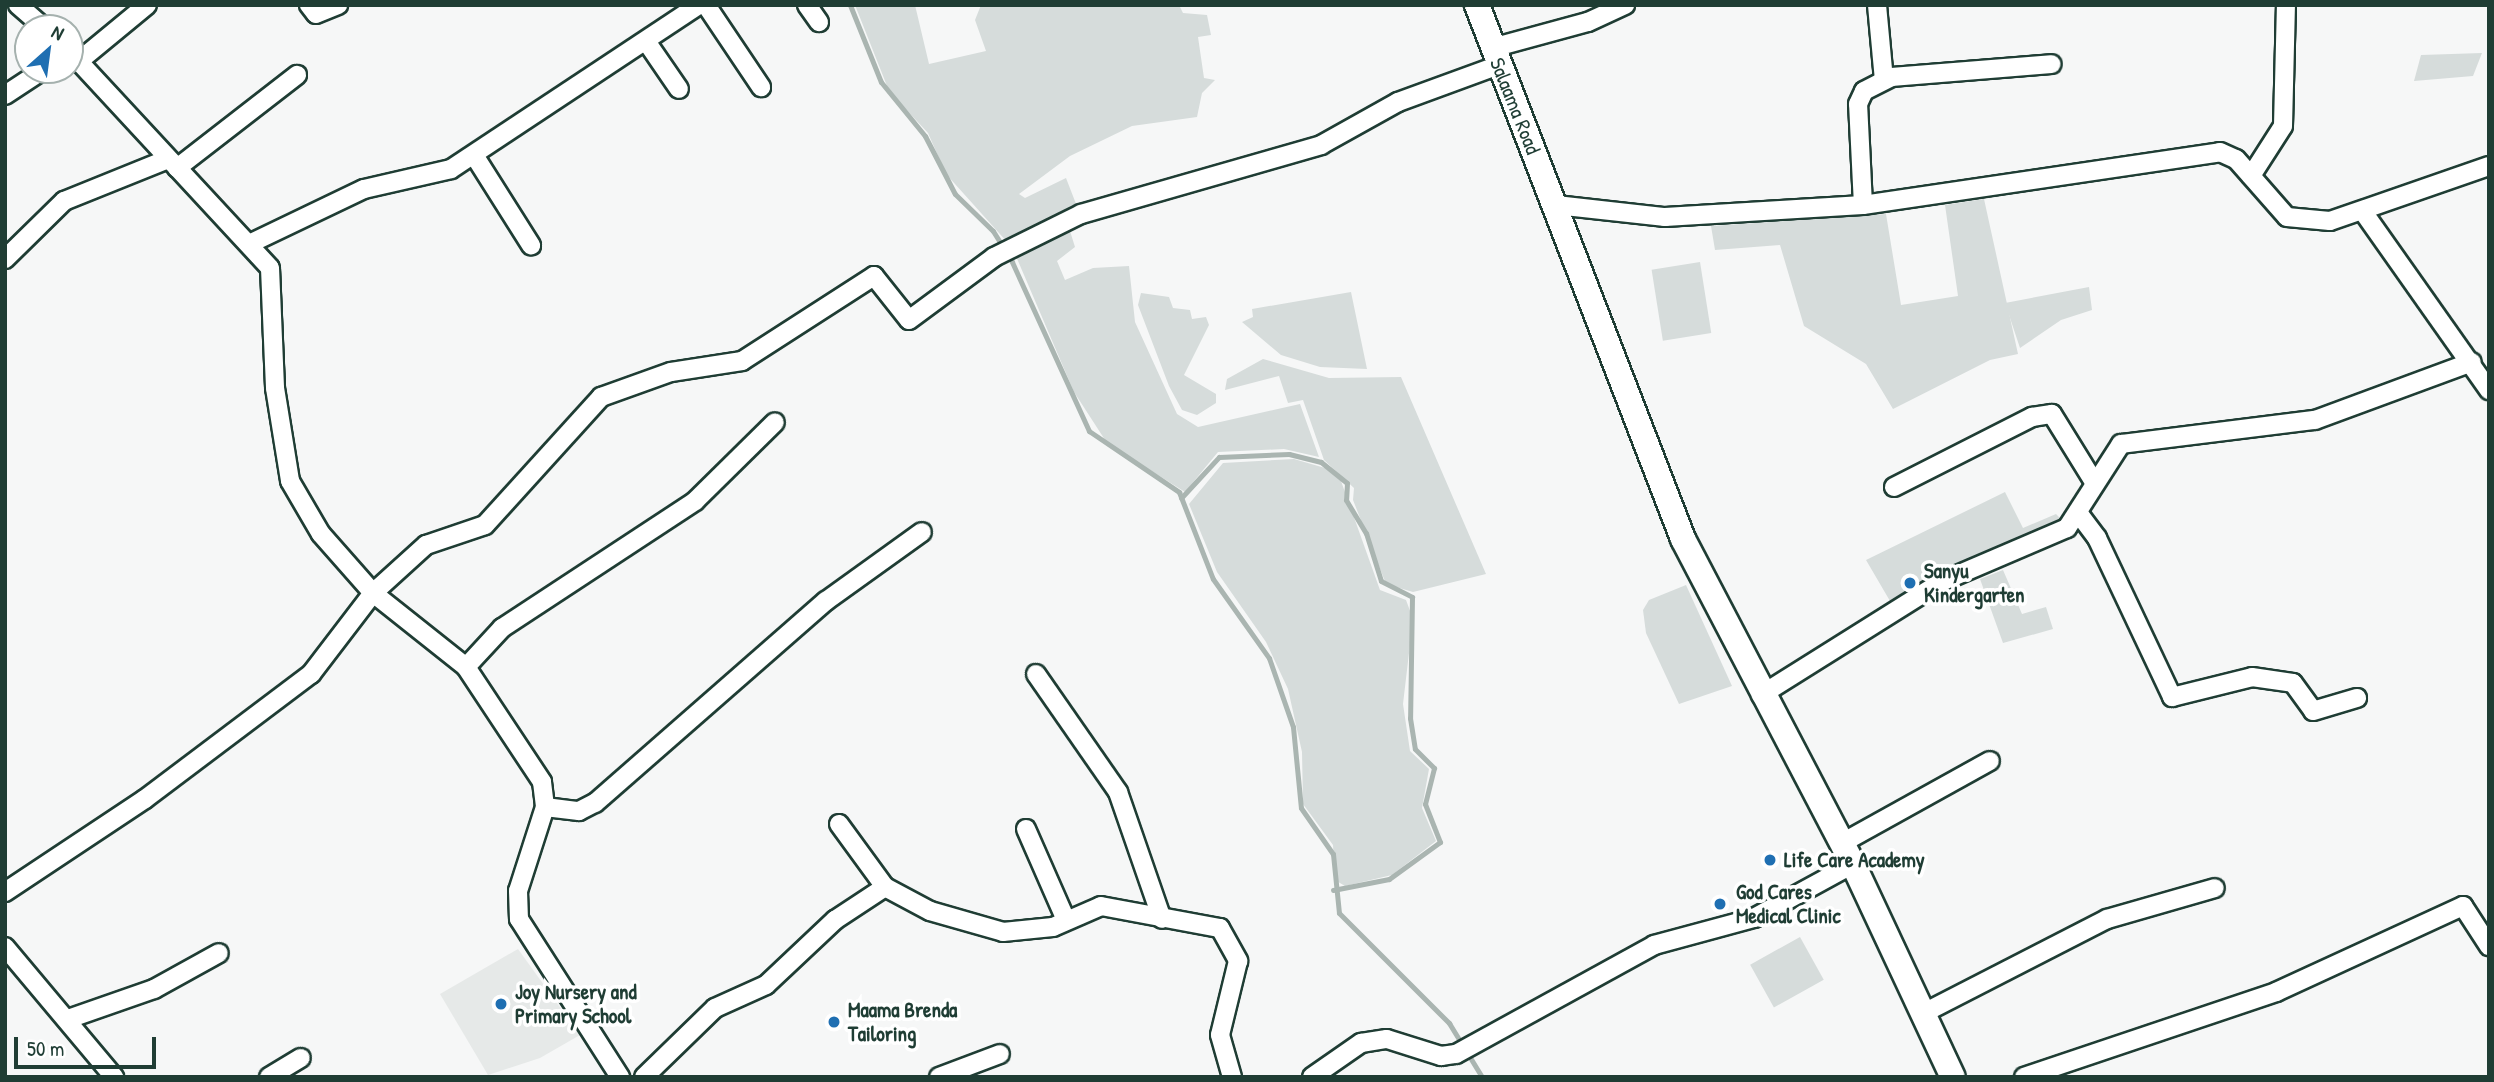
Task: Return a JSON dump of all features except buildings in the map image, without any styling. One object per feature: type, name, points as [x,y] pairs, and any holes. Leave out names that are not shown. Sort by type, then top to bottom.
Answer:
[{"type":"main road","name":"Salaama Road","points":[[1477,5],[1683,539],[1761,695],[1848,853],[1951,1076]]},
{"type":"street","points":[[84,49],[147,5]]},
{"type":"street","points":[[309,5],[316,14],[338,5]]},
{"type":"street","points":[[248,244],[351,195],[414,181],[474,155],[699,5]]},
{"type":"street","points":[[706,5],[761,87]]},
{"type":"street","points":[[807,5],[819,22]]},
{"type":"street","points":[[5,892],[145,799],[311,674],[373,593],[426,545],[485,525],[601,397],[671,372],[742,361],[874,276],[909,320],[994,257],[1102,206],[1321,145],[1398,102],[1495,56],[1625,5]]},
{"type":"street","points":[[1877,5],[1884,80]]},
{"type":"street","points":[[2251,176],[2283,126],[2286,5]]},
{"type":"street","points":[[646,41],[679,89]]},
{"type":"street","points":[[1863,205],[1858,104],[1864,90],[1884,80],[2052,64]]},
{"type":"street","points":[[84,67],[270,268],[274,284],[275,388],[290,481],[321,534],[373,593],[466,667],[541,782],[545,807],[518,891],[519,919],[620,1077]]},
{"type":"street","points":[[5,259],[64,201],[172,163],[297,75]]},
{"type":"street","points":[[5,95],[22,84]]},
{"type":"street","points":[[1556,205],[1665,217],[1863,205],[2107,172],[2199,152],[2220,152],[2251,176],[2281,212],[2301,222],[2364,213],[2489,166]]},
{"type":"street","points":[[474,155],[531,245]]},
{"type":"street","points":[[2364,213],[2472,362],[2489,390]]},
{"type":"street","points":[[1761,695],[1941,582],[2060,531],[2079,514],[2113,450],[2132,441],[2315,421],[2472,362]]},
{"type":"street","points":[[1894,487],[2032,417],[2052,414],[2094,482]]},
{"type":"street","points":[[466,667],[502,628],[695,501],[775,422]]},
{"type":"street","points":[[2079,514],[2097,538],[2172,697],[2252,677],[2294,683],[2313,711],[2357,698]]},
{"type":"street","points":[[545,807],[579,811],[595,803],[826,601],[922,532]]},
{"type":"street","points":[[1036,674],[1118,792],[1162,919]]},
{"type":"street","points":[[1312,1077],[1361,1044],[1387,1039],[1441,1056],[1464,1050],[1654,945],[1754,918],[1990,761]]},
{"type":"street","points":[[839,824],[885,887],[930,911],[1003,932],[1042,930],[1101,906],[1162,919],[1214,925],[1232,944],[1238,961],[1220,1035],[1232,1077]]},
{"type":"street","points":[[1026,829],[1066,920]]},
{"type":"street","points":[[644,1077],[715,1008],[766,985],[835,920],[885,887]]},
{"type":"street","points":[[1924,1013],[2106,919],[2215,888]]},
{"type":"street","points":[[2024,1077],[2276,992],[2463,906],[2489,946]]},
{"type":"street","points":[[5,947],[68,1019],[105,1073]]},
{"type":"street","points":[[68,1019],[154,989],[219,953]]},
{"type":"street","points":[[939,1077],[1000,1054]]},
{"type":"street","points":[[269,1077],[301,1058]]},
{"type":"shaded area","points":[[855,5],[915,5],[929,64],[986,51],[975,20],[981,5],[1179,5],[1183,13],[1207,15],[1211,35],[1198,37],[1204,78],[1215,80],[1202,93],[1197,117],[1132,126],[1070,156],[1019,194],[1025,198],[1066,178],[1078,209],[1008,243],[946,174],[928,133],[889,91]]},
{"type":"shaded area","points":[[2482,53],[2473,76],[2414,81],[2421,55]]},
{"type":"shaded area","points":[[1984,199],[2018,354],[1990,360],[1893,409],[1866,364],[1804,326],[1780,245],[1715,250],[1711,226],[1886,214],[1901,305],[1958,296],[1945,205]]},
{"type":"shaded area","points":[[1070,231],[1075,247],[1057,261],[1065,280],[1093,268],[1129,266],[1135,322],[1177,414],[1198,427],[1300,404],[1319,457],[1284,449],[1218,452],[1185,492],[1107,443],[1074,392],[1015,254]]},
{"type":"shaded area","points":[[1700,262],[1711,333],[1663,341],[1652,270]]},
{"type":"shaded area","points":[[2089,287],[2092,310],[2061,320],[2020,348],[2005,303]]},
{"type":"shaded area","points":[[1351,292],[1367,369],[1320,367],[1281,355],[1242,322],[1253,317],[1252,309]]},
{"type":"shaded area","points":[[1141,293],[1169,297],[1173,308],[1190,310],[1192,319],[1206,317],[1209,325],[1184,375],[1216,394],[1216,403],[1197,415],[1182,410],[1169,386],[1138,305]]},
{"type":"shaded area","points":[[1263,359],[1329,378],[1401,377],[1486,574],[1413,592],[1386,584],[1353,500],[1354,488],[1324,460],[1303,400],[1288,403],[1279,376],[1225,390],[1227,379]]},
{"type":"shaded area","points":[[1294,459],[1325,468],[1341,481],[1380,590],[1406,600],[1413,619],[1403,704],[1410,751],[1429,769],[1422,808],[1436,841],[1392,875],[1345,886],[1335,880],[1333,845],[1303,804],[1302,752],[1288,689],[1266,642],[1217,572],[1189,504],[1223,463]]},
{"type":"shaded area","points":[[2005,492],[2023,528],[2056,514],[2066,524],[1951,567],[1890,601],[1866,560]]},
{"type":"shaded area","points":[[2003,570],[2022,614],[2046,607],[2053,629],[2003,643],[1980,579]]},
{"type":"shaded area","points":[[1686,585],[1732,686],[1679,704],[1646,633],[1643,610],[1649,600]]},
{"type":"shaded area","points":[[1800,937],[1824,980],[1774,1007],[1750,965]]},
{"type":"shaded area","name":"Joy Nursery and Primary School","points":[[518,949],[580,1035],[540,1058],[488,1075],[440,994]]},
{"type":"waterway","points":[[850,5],[881,82],[925,136],[955,194],[993,231],[1012,262],[1089,431],[1179,492],[1213,579],[1269,658],[1293,727],[1301,808],[1333,854],[1339,913],[1449,1023],[1482,1077]]},
{"type":"waterway","points":[[1181,498],[1219,457],[1289,454],[1321,462],[1347,483],[1346,500],[1366,533],[1381,581],[1412,597],[1410,718],[1415,749],[1434,768],[1425,804],[1440,842],[1389,879],[1333,890]]},
{"type":"place","name":"Sanyu Kindergarten","points":[[1910,583]]},
{"type":"place","name":"Life Care Academy","points":[[1770,860]]},
{"type":"place","name":"God Cares Medical Clinic","points":[[1720,904]]},
{"type":"place","name":"Joy Nursery and Primary School","points":[[501,1004]]},
{"type":"place","name":"Maama Brenda Tailoring","points":[[834,1022]]}]
